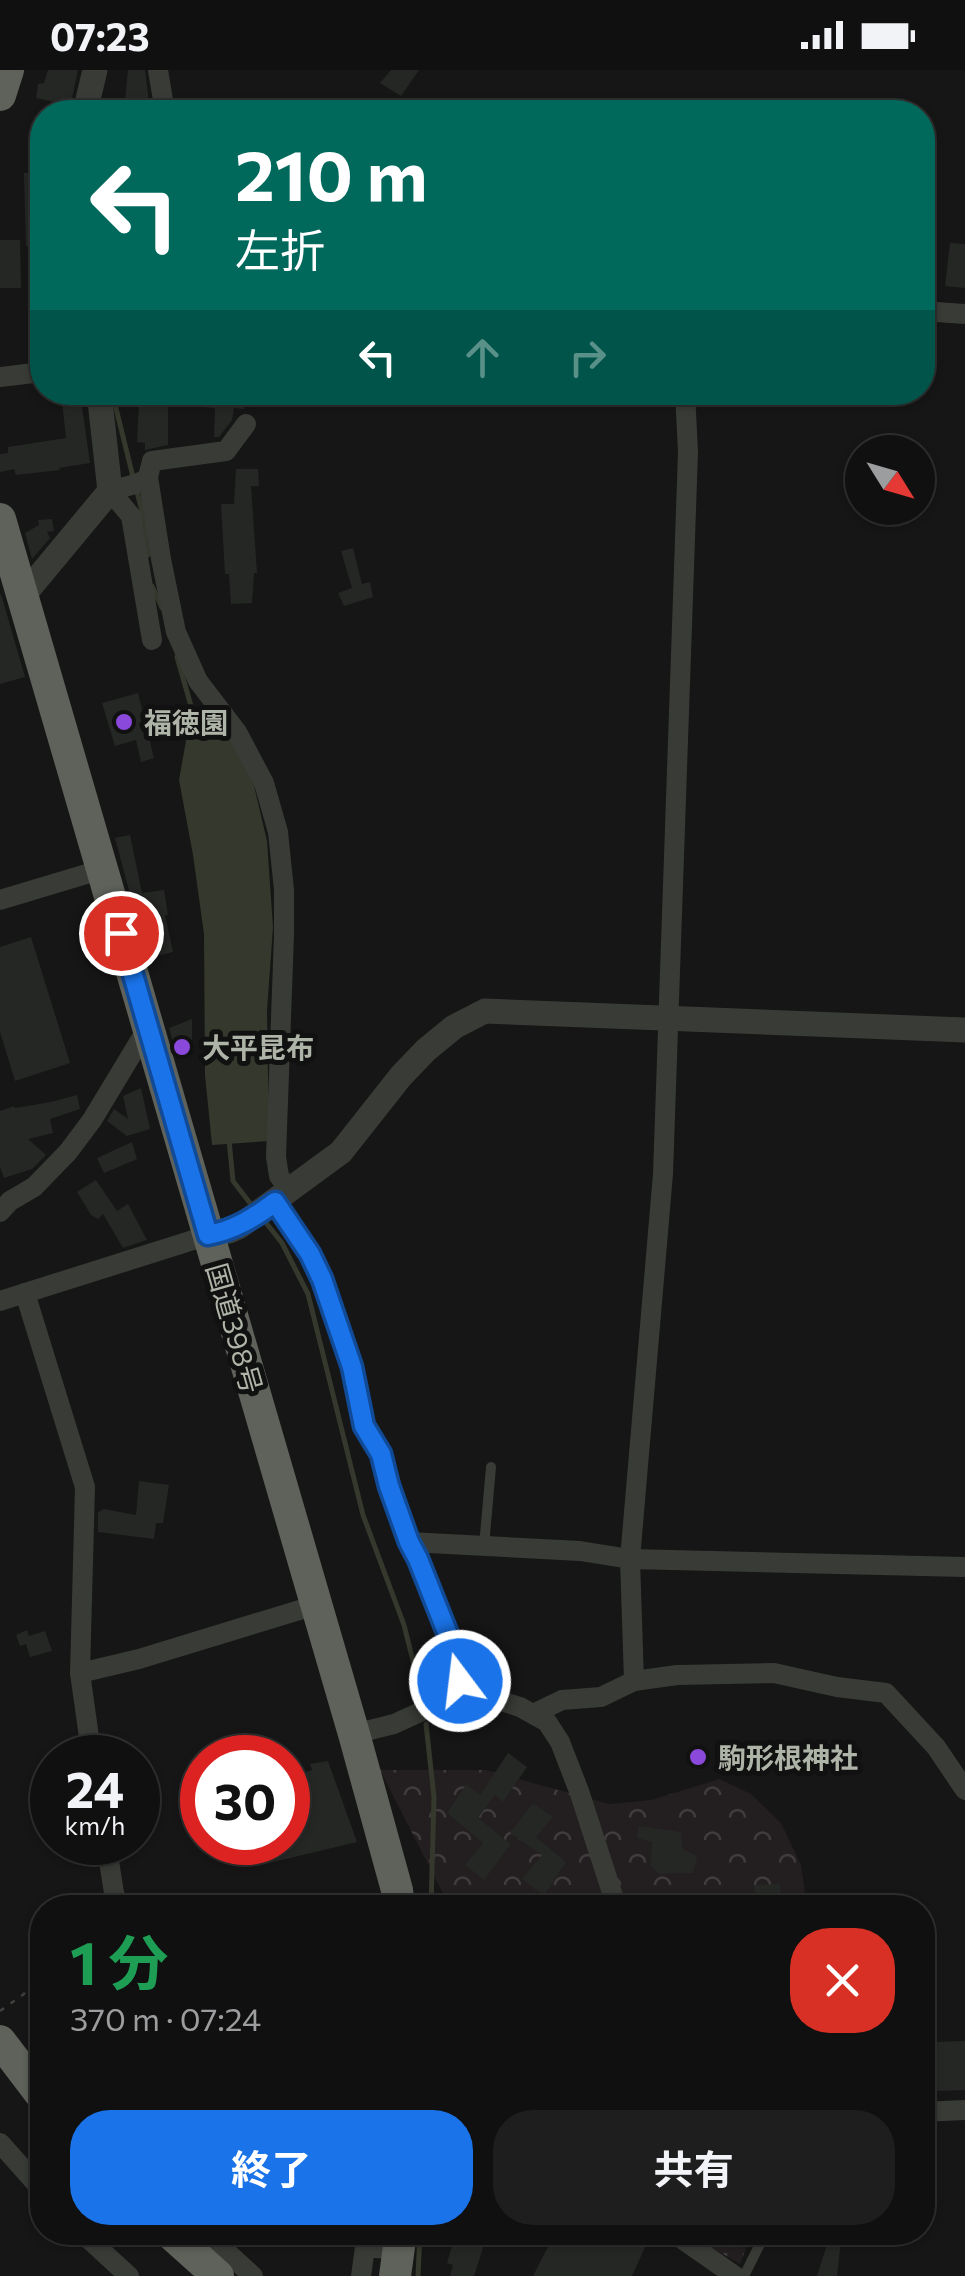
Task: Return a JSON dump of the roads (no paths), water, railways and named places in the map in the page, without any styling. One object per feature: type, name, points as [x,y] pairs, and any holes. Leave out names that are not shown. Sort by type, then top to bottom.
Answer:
[{"type":"highway","points":[[0,95],[8,70]]},
{"type":"highway","name":"国道398号","points":[[0,518],[147,1029],[224,1230],[316,1604],[398,1895]]},
{"type":"highway","points":[[0,2041],[30,2080]]},
{"type":"highway","points":[[183,2245],[218,2276]]},
{"type":"street","points":[[89,100],[95,70]]},
{"type":"street","points":[[158,70],[162,100]]},
{"type":"street","points":[[935,313],[965,314]]},
{"type":"street","points":[[0,377],[30,373]]},
{"type":"street","points":[[104,405],[160,560],[176,632],[198,681],[237,732],[264,783],[278,832],[284,890],[278,1200],[322,1279],[352,1367],[364,1426],[381,1454],[409,1542],[455,1658],[461,1700]]},
{"type":"street","points":[[634,1681],[630,1559],[663,1174],[688,452],[686,405]]},
{"type":"street","points":[[22,597],[152,461],[226,451],[246,424]]},
{"type":"street","points":[[131,484],[131,516],[152,640]]},
{"type":"street","points":[[0,900],[103,869]]},
{"type":"street","points":[[0,1302],[224,1230],[278,1200],[342,1152],[426,1050],[485,1011],[965,1030]]},
{"type":"street","points":[[0,1212],[34,1187],[68,1152],[147,1029]]},
{"type":"street","points":[[26,1292],[86,1487],[80,1673],[89,1735]]},
{"type":"street","points":[[409,1542],[580,1551],[630,1559],[965,1566]]},
{"type":"street","points":[[80,1673],[139,1659],[316,1604]]},
{"type":"street","points":[[533,1714],[562,1700],[601,1697],[634,1681],[678,1674],[774,1673],[886,1693],[936,1747],[965,1790]]},
{"type":"street","points":[[354,1734],[461,1700],[494,1699],[520,1707],[547,1722],[560,1742],[613,1895]]},
{"type":"street","points":[[110,1865],[114,1895]]},
{"type":"street","points":[[935,2111],[965,2110]]},
{"type":"street","points":[[0,2143],[30,2177]]},
{"type":"street","points":[[95,2245],[129,2276]]},
{"type":"street","points":[[220,2245],[253,2276]]},
{"type":"street","points":[[691,2245],[735,2276]]},
{"type":"street","points":[[360,2276],[365,2248],[399,2253]]},
{"type":"lane","points":[[484,1548],[491,1467]]},
{"type":"lane","points":[[744,2276],[760,2245]]},
{"type":"waterway","points":[[115,405],[133,477]]},
{"type":"waterway","points":[[136,488],[148,555]]},
{"type":"waterway","points":[[152,586],[162,608]]},
{"type":"waterway","points":[[177,657],[193,713]]},
{"type":"waterway","points":[[229,1140],[233,1181],[253,1207]]},
{"type":"waterway","points":[[263,1219],[282,1243],[308,1294],[363,1515],[404,1625],[422,1697]]},
{"type":"waterway","points":[[426,1724],[434,1797],[431,1895]]},
{"type":"waterway","points":[[418,2276],[419,2245]]},
{"type":"place","name":"福徳園","points":[[124,722]]},
{"type":"place","name":"大平昆布","points":[[182,1047]]},
{"type":"place","name":"駒形根神社","points":[[698,1757]]}]
